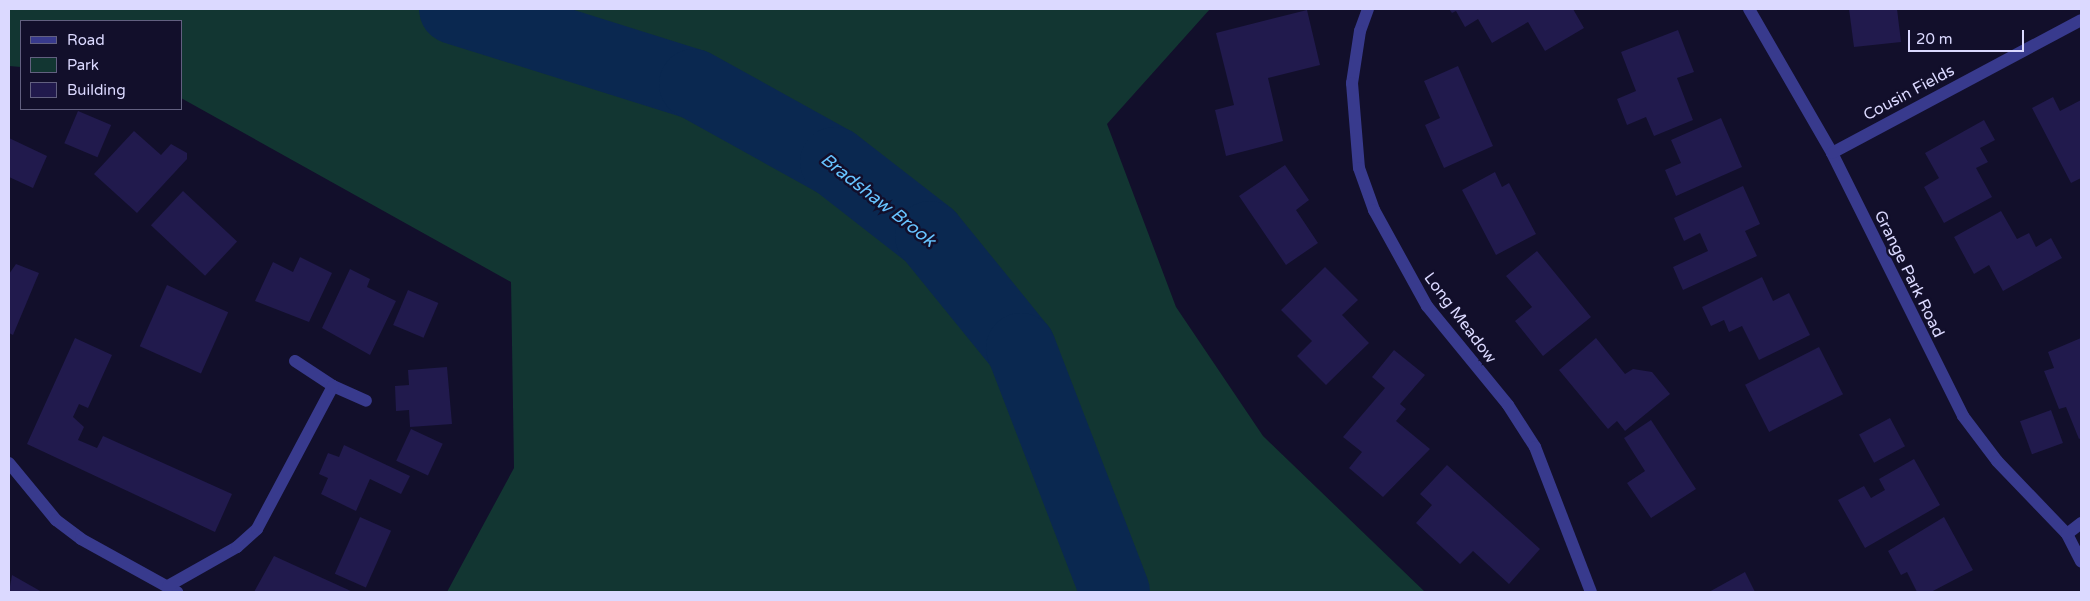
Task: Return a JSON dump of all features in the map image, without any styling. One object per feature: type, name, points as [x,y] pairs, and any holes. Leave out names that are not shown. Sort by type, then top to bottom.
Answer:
[{"type":"street","name":"Long Meadow","points":[[1368,9],[1360,31],[1352,83],[1359,168],[1374,210],[1427,306],[1508,405],[1535,448],[1591,592]]},
{"type":"street","name":"Grange Park Road","points":[[1749,9],[1832,153],[1963,416],[1997,461],[2067,534],[2081,562]]},
{"type":"street","name":"Cousin Fields","points":[[1832,153],[2081,20]]},
{"type":"street","points":[[295,361],[333,386],[366,401]]},
{"type":"street","points":[[9,463],[56,520],[80,540],[173,589],[237,547],[257,529],[333,386]]},
{"type":"street","points":[[2067,534],[2081,523]]},
{"type":"green space","points":[[9,9],[1210,9],[1107,124],[1176,307],[1263,436],[1425,592],[447,592],[514,468],[511,282],[182,99],[182,20],[20,20],[20,67],[9,66]]},
{"type":"building","points":[[1449,9],[1573,9],[1584,28],[1545,51],[1528,22],[1492,43],[1478,19],[1465,27],[1456,11],[1452,13]]},
{"type":"building","points":[[1849,9],[1897,9],[1901,42],[1854,47]]},
{"type":"building","points":[[1307,10],[1320,65],[1268,78],[1283,141],[1226,156],[1215,110],[1234,105],[1216,33]]},
{"type":"building","points":[[1678,30],[1694,72],[1677,78],[1693,120],[1654,136],[1646,117],[1627,125],[1617,99],[1636,91],[1621,52]]},
{"type":"building","points":[[1458,66],[1493,146],[1444,168],[1425,125],[1440,118],[1424,81]]},
{"type":"building","points":[[2053,97],[2060,111],[2081,100],[2081,178],[2071,183],[2032,108]]},
{"type":"building","points":[[78,111],[111,125],[97,157],[64,143]]},
{"type":"building","points":[[1721,118],[1742,167],[1676,196],[1665,170],[1681,163],[1671,140]]},
{"type":"building","points":[[1984,120],[1995,140],[1980,148],[1988,162],[1976,168],[1992,197],[1944,223],[1924,187],[1939,178],[1925,153]]},
{"type":"building","points":[[134,131],[161,155],[171,144],[187,153],[187,159],[137,213],[94,174]]},
{"type":"building","points":[[9,138],[47,156],[33,188],[9,177]]},
{"type":"building","points":[[1285,165],[1309,200],[1296,210],[1318,243],[1286,265],[1239,196]]},
{"type":"building","points":[[1495,172],[1502,187],[1509,183],[1536,234],[1496,255],[1462,190]]},
{"type":"building","points":[[1743,186],[1760,224],[1745,231],[1757,256],[1683,290],[1673,267],[1708,251],[1700,233],[1684,241],[1674,218]]},
{"type":"building","points":[[183,191],[237,241],[205,276],[151,225]]},
{"type":"building","points":[[2001,211],[2017,239],[2029,233],[2036,247],[2051,238],[2062,258],[2003,291],[1989,265],[1974,274],[1954,237]]},
{"type":"building","points":[[1537,251],[1591,317],[1543,356],[1515,321],[1532,307],[1506,276]]},
{"type":"building","points":[[300,257],[332,273],[309,322],[255,301],[273,262],[293,272]]},
{"type":"building","points":[[16,264],[39,273],[13,335],[9,333],[9,274]]},
{"type":"building","points":[[1325,267],[1358,300],[1342,315],[1369,343],[1326,385],[1297,356],[1312,341],[1281,310]]},
{"type":"building","points":[[350,269],[370,279],[367,287],[396,301],[370,355],[322,328]]},
{"type":"building","points":[[1762,277],[1773,301],[1789,293],[1810,335],[1759,360],[1742,326],[1729,332],[1724,320],[1711,326],[1702,307]]},
{"type":"building","points":[[167,285],[228,312],[201,373],[140,346]]},
{"type":"building","points":[[408,290],[438,303],[424,338],[393,325]]},
{"type":"building","points":[[75,338],[112,355],[88,408],[79,404],[73,417],[84,427],[78,440],[97,448],[103,436],[232,494],[215,532],[27,444]]},
{"type":"building","points":[[1596,338],[1625,374],[1633,369],[1652,372],[1670,394],[1625,431],[1617,421],[1608,429],[1559,370]]},
{"type":"building","points":[[2081,338],[2081,438],[2079,439],[2066,407],[2059,409],[2044,371],[2054,368],[2048,352]]},
{"type":"building","points":[[1819,347],[1843,394],[1769,432],[1745,385]]},
{"type":"building","points":[[1394,350],[1425,375],[1400,404],[1406,409],[1396,421],[1430,449],[1383,497],[1349,468],[1362,452],[1343,437],[1385,388],[1372,377]]},
{"type":"building","points":[[447,367],[452,424],[410,427],[409,410],[396,411],[395,386],[409,385],[408,370]]},
{"type":"building","points":[[2051,410],[2063,443],[2032,454],[2020,421]]},
{"type":"building","points":[[1890,418],[1905,446],[1874,463],[1859,434]]},
{"type":"building","points":[[1651,420],[1696,489],[1651,518],[1627,483],[1645,471],[1624,438]]},
{"type":"building","points":[[411,429],[443,444],[428,476],[396,461]]},
{"type":"building","points":[[344,445],[410,476],[401,494],[370,479],[356,511],[321,494],[328,478],[319,474],[328,453],[339,457]]},
{"type":"building","points":[[1914,459],[1940,505],[1865,548],[1838,500],[1864,486],[1871,498],[1885,490],[1879,479]]},
{"type":"building","points":[[1447,465],[1540,549],[1509,584],[1473,551],[1460,564],[1416,523],[1432,505],[1420,494]]},
{"type":"building","points":[[360,517],[391,531],[366,587],[335,574]]},
{"type":"building","points":[[1944,517],[1973,570],[1931,592],[1917,592],[1907,572],[1901,575],[1888,551]]},
{"type":"building","points":[[274,556],[353,592],[254,592]]},
{"type":"building","points":[[1745,572],[1755,592],[1709,592]]},
{"type":"building","points":[[12,575],[42,592],[9,592]]},
{"type":"waterway","name":"Bradshaw Brook","points":[[454,9],[694,84],[835,162],[930,236],[1021,348],[1115,592]]}]
